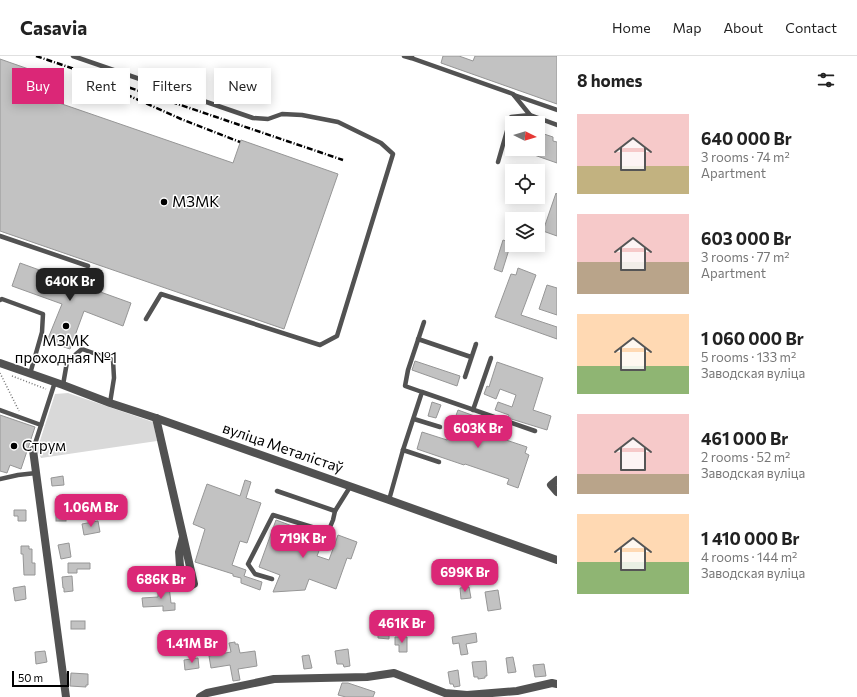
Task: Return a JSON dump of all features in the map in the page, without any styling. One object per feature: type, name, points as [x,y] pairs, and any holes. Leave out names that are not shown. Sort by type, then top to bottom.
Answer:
[{"type":"street","name":"вуліца Металістаў","points":[[0,363],[557,560]]},
{"type":"street","points":[[156,418],[184,537],[194,584],[186,588],[181,581],[179,552],[184,537]]},
{"type":"street","points":[[33,450],[66,697]]},
{"type":"street","points":[[557,480],[551,485],[557,492]]},
{"type":"street","points":[[200,697],[207,694],[274,679],[367,676],[394,673],[445,693],[467,695],[517,691],[552,683],[557,684]]},
{"type":"lane","points":[[73,56],[253,118],[268,119],[282,114],[302,114],[338,122],[381,143],[393,154],[337,336],[320,345],[161,294],[146,319]]},
{"type":"lane","points":[[404,56],[412,57],[557,110]]},
{"type":"lane","points":[[513,94],[530,115]]},
{"type":"lane","points":[[498,162],[511,117],[530,115],[557,125]]},
{"type":"lane","points":[[0,236],[88,266]]},
{"type":"lane","points":[[0,300],[2,299],[43,314],[42,332],[30,374]]},
{"type":"lane","points":[[424,322],[408,370],[405,386],[535,431]]},
{"type":"lane","points":[[418,339],[471,357]]},
{"type":"lane","points":[[465,377],[476,344]]},
{"type":"lane","points":[[63,385],[67,362],[82,349],[113,360],[114,378],[110,403]]},
{"type":"lane","points":[[473,410],[491,358]]},
{"type":"lane","points":[[33,450],[55,382]]},
{"type":"lane","points":[[389,500],[403,450],[422,392]]},
{"type":"lane","points":[[0,410],[41,425]]},
{"type":"lane","points":[[414,419],[440,427]]},
{"type":"lane","points":[[403,450],[439,462]]},
{"type":"lane","points":[[0,479],[18,475],[36,474]]},
{"type":"lane","points":[[272,579],[255,574],[248,564],[273,514],[328,532],[335,511],[350,487]]},
{"type":"lane","points":[[277,491],[335,511]]},
{"type":"path","points":[[0,373],[23,418]]},
{"type":"path","points":[[7,375],[52,391]]},
{"type":"shaded area","points":[[68,393],[153,422],[157,441],[41,458],[37,450],[55,394]]},
{"type":"building","points":[[443,56],[459,56],[473,61],[475,56],[557,56],[557,104],[441,63]]},
{"type":"building","name":"МЗМК","points":[[0,59],[26,68],[12,68],[12,104],[62,104],[233,163],[241,140],[338,174],[284,329],[0,231]]},
{"type":"building","points":[[545,134],[553,137],[553,141],[557,142],[557,163],[537,156],[545,156]]},
{"type":"building","points":[[556,193],[557,236],[545,232],[545,225]]},
{"type":"building","points":[[503,240],[505,241],[505,252],[508,252],[502,272],[494,269]]},
{"type":"building","points":[[20,263],[131,303],[123,326],[84,311],[70,349],[47,341],[62,304],[12,286]]},
{"type":"building","points":[[518,268],[536,275],[521,315],[557,327],[557,339],[495,317],[511,274],[516,275]]},
{"type":"building","points":[[547,285],[557,288],[557,315],[539,309]]},
{"type":"building","points":[[415,361],[460,376],[457,386],[412,370]]},
{"type":"building","points":[[497,362],[543,378],[533,410],[551,416],[547,430],[508,418],[509,415],[495,410],[498,402],[512,407],[516,395],[500,389],[496,399],[484,394],[487,386],[489,387]]},
{"type":"building","points":[[432,402],[441,405],[436,418],[428,416]]},
{"type":"building","points":[[458,410],[480,418],[476,430],[527,447],[525,453],[529,455],[518,488],[507,484],[509,479],[417,449],[422,432],[447,440]]},
{"type":"building","name":"Струм","points":[[0,415],[35,427],[21,469],[10,465],[7,473],[0,471]]},
{"type":"building","points":[[63,476],[64,485],[52,486],[51,478]]},
{"type":"building","points":[[245,480],[251,482],[246,498],[261,503],[247,543],[240,541],[232,565],[246,570],[244,576],[262,582],[260,590],[241,583],[241,578],[233,576],[233,574],[195,562],[205,529],[193,524],[207,484],[240,496]]},
{"type":"building","points":[[14,510],[26,510],[26,521],[18,521],[18,516],[14,516]]},
{"type":"building","points":[[56,510],[66,510],[66,521],[56,521]]},
{"type":"building","points":[[276,520],[314,534],[312,540],[322,543],[317,556],[329,560],[338,535],[357,542],[351,559],[347,558],[336,589],[309,579],[305,590],[273,592],[280,575],[259,567]]},
{"type":"building","points":[[98,521],[100,532],[84,535],[82,524]]},
{"type":"building","points":[[69,543],[71,557],[61,559],[58,545]]},
{"type":"building","points":[[21,546],[29,546],[29,549],[32,549],[32,563],[35,563],[35,575],[24,575]]},
{"type":"building","points":[[68,563],[90,563],[90,569],[77,569],[77,573],[68,573]]},
{"type":"building","points":[[72,576],[73,591],[64,592],[62,577]]},
{"type":"building","points":[[25,586],[26,599],[15,601],[13,588]]},
{"type":"building","points":[[169,586],[171,603],[175,603],[175,610],[163,611],[163,606],[143,607],[142,598],[158,597],[158,587]]},
{"type":"building","points":[[469,587],[471,598],[461,599],[460,588]]},
{"type":"building","points":[[498,590],[501,609],[488,611],[485,592]]},
{"type":"building","points":[[71,621],[85,621],[85,629],[71,629]]},
{"type":"building","points":[[378,629],[389,630],[389,639],[378,638]]},
{"type":"building","points":[[476,633],[477,642],[466,644],[468,654],[461,655],[459,643],[453,644],[452,637]]},
{"type":"building","points":[[395,637],[407,637],[407,652],[399,652],[399,645],[395,645]]},
{"type":"building","points":[[235,642],[235,644],[238,644],[240,653],[255,651],[257,666],[238,669],[240,680],[233,681],[230,665],[211,668],[209,656],[231,652],[229,643]]},
{"type":"building","points":[[348,649],[350,666],[344,667],[343,664],[337,664],[335,651]]},
{"type":"building","points":[[45,651],[47,662],[36,664],[35,652]]},
{"type":"building","points":[[309,655],[312,668],[304,669],[302,656]]},
{"type":"building","points":[[513,657],[516,672],[508,673],[506,658]]},
{"type":"building","points":[[198,658],[199,668],[185,670],[184,660]]},
{"type":"building","points":[[486,661],[487,676],[485,676],[485,678],[478,679],[478,677],[474,677],[472,662]]},
{"type":"building","points":[[544,664],[546,676],[535,677],[533,665]]},
{"type":"building","points":[[458,670],[460,686],[454,687],[453,684],[450,684],[448,672]]},
{"type":"building","points":[[71,673],[88,674],[88,685],[86,685],[86,687],[70,686]]},
{"type":"building","points":[[342,683],[348,683],[375,692],[373,697],[346,697],[338,695]]},
{"type":"railway","points":[[36,56],[343,160]]},
{"type":"railway","points":[[130,96],[181,119],[240,142]]},
{"type":"place","name":"МЗМК","points":[[164,202]]},
{"type":"place","name":"МЗМК проходная №1","points":[[66,326]]},
{"type":"place","name":"Струм","points":[[14,446]]}]
